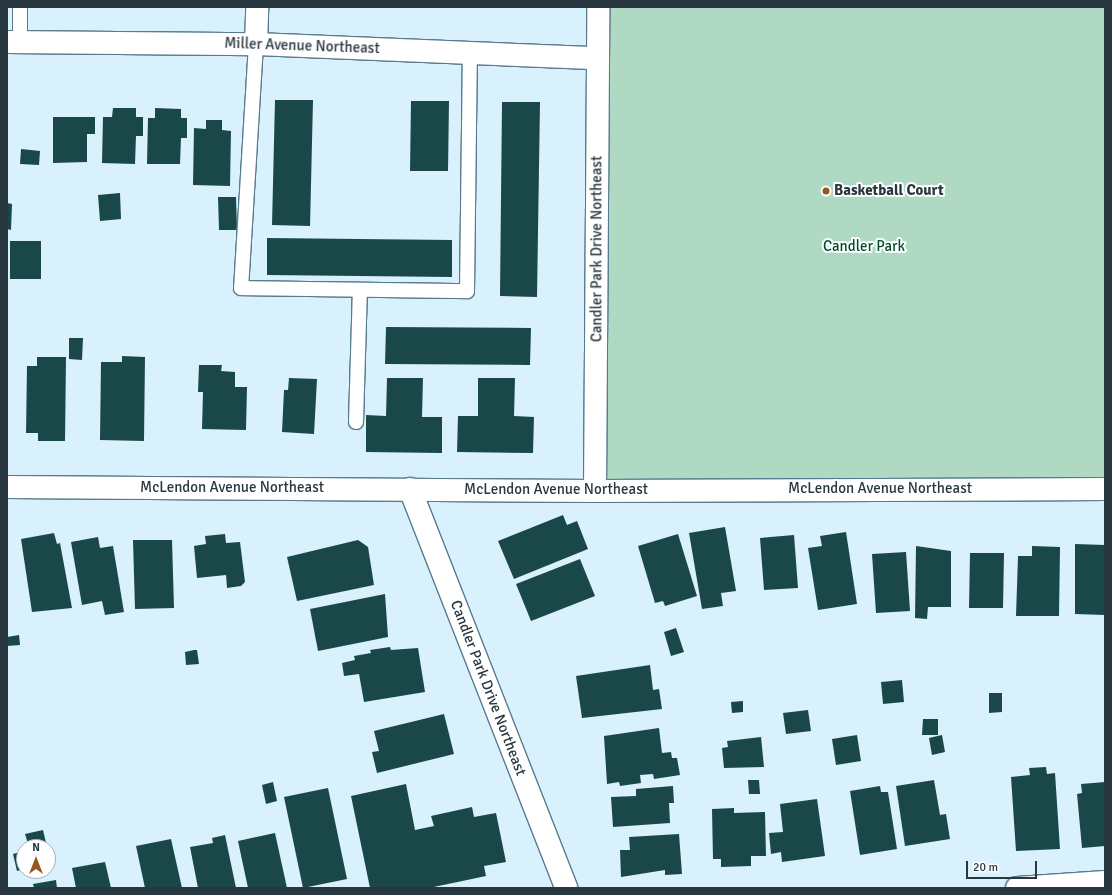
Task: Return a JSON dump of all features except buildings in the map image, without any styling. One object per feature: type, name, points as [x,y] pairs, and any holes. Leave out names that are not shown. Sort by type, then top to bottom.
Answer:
[{"type":"street","points":[[256,44],[257,7]]},
{"type":"street","name":"Candler Park Drive Northeast","points":[[596,491],[598,7]]},
{"type":"street","name":"Miller Avenue Northeast","points":[[14,42],[256,44],[597,58]]},
{"type":"street","name":"McLendon Avenue Northeast","points":[[7,487],[596,491],[1105,489]]},
{"type":"street","name":"Candler Park Drive Northeast","points":[[410,489],[566,888]]},
{"type":"street","points":[[1017,888],[1105,882]]},
{"type":"lane","points":[[14,42],[20,7]]},
{"type":"lane","points":[[256,44],[241,288],[467,291],[470,53]]},
{"type":"lane","points":[[356,422],[360,290]]},
{"type":"green space","name":"Candler Park","points":[[595,7],[1105,7],[1105,489],[589,482]]},
{"type":"place","name":"Basketball Court","points":[[826,191]]}]
